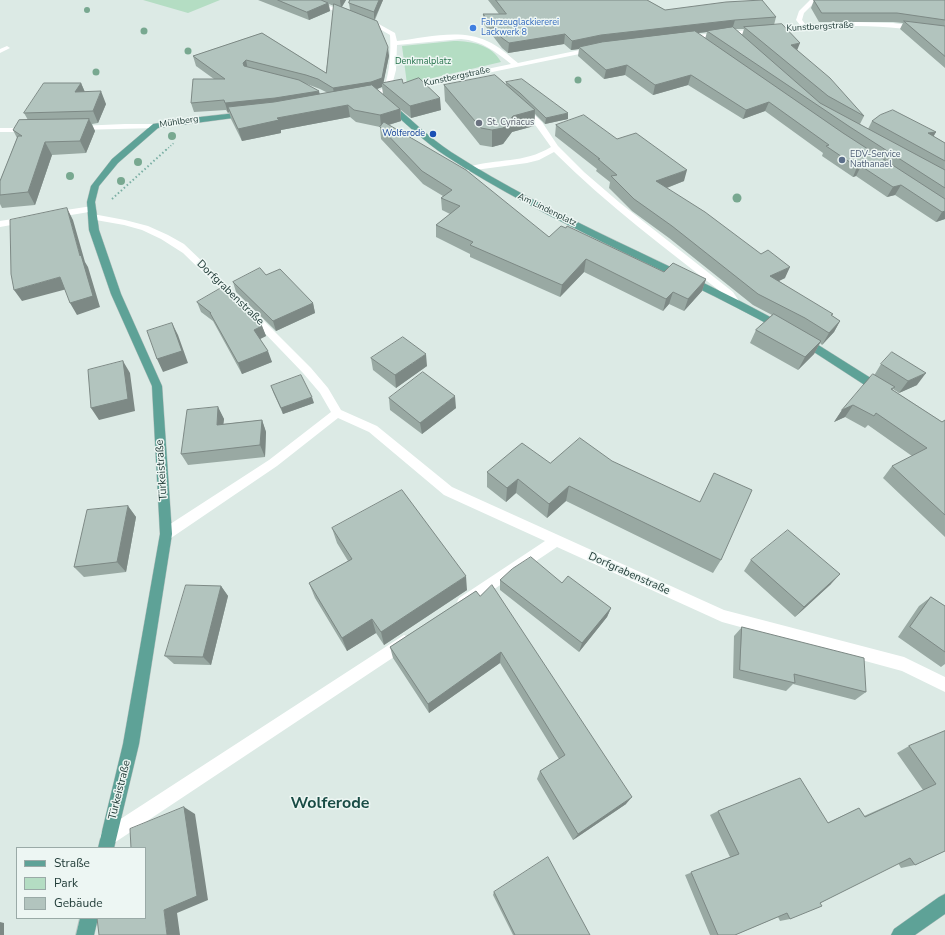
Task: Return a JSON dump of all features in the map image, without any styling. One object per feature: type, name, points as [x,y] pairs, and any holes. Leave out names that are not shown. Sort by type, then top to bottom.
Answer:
[{"type":"main road","name":"Am Lindenplatz","points":[[372,95],[447,153],[514,194],[734,301],[791,332],[891,396]]},
{"type":"main road","name":"Mühlberg","points":[[156,126],[200,119],[255,113]]},
{"type":"main road","name":"Türkeistraße","points":[[107,843],[131,744],[166,534],[157,386],[116,294],[94,230],[91,202],[95,186],[115,161],[156,126]]},
{"type":"main road","points":[[900,935],[945,903]]},
{"type":"main road","points":[[85,935],[89,919]]},
{"type":"street","points":[[307,0],[346,10],[393,34],[394,43],[390,83],[387,89],[372,95]]},
{"type":"street","points":[[804,27],[799,20],[801,12],[814,0]]},
{"type":"street","name":"Kunstbergstraße","points":[[680,39],[732,33],[856,24],[893,25],[945,32]]},
{"type":"street","points":[[935,31],[945,40]]},
{"type":"street","points":[[732,33],[743,43]]},
{"type":"street","points":[[394,43],[457,37],[479,40],[499,50],[515,64]]},
{"type":"street","points":[[694,37],[707,46]]},
{"type":"street","name":"Kunstbergstraße","points":[[372,95],[483,76],[515,64],[600,48]]},
{"type":"street","name":"Am Lindenplatz","points":[[516,102],[539,124],[555,148],[617,205],[730,294],[734,301]]},
{"type":"street","name":"Mühlberg","points":[[67,128],[156,126]]},
{"type":"street","points":[[0,130],[37,130]]},
{"type":"street","points":[[471,169],[484,165],[525,161],[542,156],[555,148]]},
{"type":"street","name":"Dorfgrabenstraße","points":[[46,217],[92,213],[133,224],[164,237],[182,248],[259,320],[310,374],[327,393],[337,413],[373,429],[448,491],[727,618],[904,664],[945,685]]},
{"type":"street","points":[[0,224],[31,219]]},
{"type":"street","points":[[166,534],[273,463],[337,413]]},
{"type":"street","points":[[451,611],[556,541]]},
{"type":"street","points":[[107,843],[418,632]]},
{"type":"path","points":[[92,213],[200,119]]},
{"type":"green space","points":[[143,0],[220,0],[188,13]]},
{"type":"green space","name":"Denkmalplatz","points":[[454,41],[481,45],[497,56],[501,62],[407,84],[402,46]]},
{"type":"building","points":[[278,0],[321,0],[328,3],[307,12]]},
{"type":"building","points":[[350,0],[379,0],[374,12],[349,3]]},
{"type":"building","points":[[496,0],[647,0],[665,10],[726,2],[762,0],[776,17],[735,20],[601,35],[572,41],[565,34],[509,43],[502,38],[483,14],[506,14]]},
{"type":"building","points":[[814,0],[945,0],[945,20],[897,13],[822,13]]},
{"type":"building","points":[[334,4],[377,21],[388,47],[382,78],[371,82],[333,88],[318,79],[306,75],[246,60],[243,63],[244,66],[299,80],[319,91],[275,98],[225,103],[224,100],[191,103],[193,79],[225,79],[193,56],[262,33],[326,73]]},
{"type":"building","points":[[904,21],[945,26],[945,56]]},
{"type":"building","points":[[782,24],[800,43],[791,45],[830,78],[864,116],[828,96],[744,27]]},
{"type":"building","points":[[733,27],[820,103],[945,170],[945,188],[850,127],[707,31]]},
{"type":"building","points":[[695,31],[843,133],[945,199],[945,211],[942,212],[901,185],[893,187],[861,166],[857,167],[826,146],[829,145],[769,102],[746,110],[691,75],[655,85],[627,65],[606,70],[579,47],[602,42]]},
{"type":"building","points":[[495,75],[535,110],[513,116],[503,128],[492,130],[481,128],[444,85]]},
{"type":"building","points":[[419,78],[440,98],[410,106],[382,83],[402,79],[403,83]]},
{"type":"building","points":[[522,79],[568,113],[546,118],[506,82]]},
{"type":"building","points":[[44,83],[81,83],[75,92],[101,91],[93,111],[24,113]]},
{"type":"building","points":[[372,85],[400,109],[380,115],[354,110],[348,105],[277,118],[279,120],[238,129],[228,107],[274,102]]},
{"type":"building","points":[[893,110],[936,132],[928,133],[945,143],[945,161],[872,121],[880,115]]},
{"type":"building","points":[[584,115],[617,139],[636,133],[687,170],[656,181],[705,212],[761,254],[768,250],[790,267],[770,276],[833,314],[831,315],[840,321],[829,333],[805,318],[758,294],[672,226],[634,199],[611,176],[617,175],[598,159],[600,159],[556,125]]},
{"type":"building","points":[[89,119],[80,141],[45,142],[28,192],[0,195],[0,181],[18,136],[22,136],[13,130],[19,120]]},
{"type":"building","points":[[384,122],[466,170],[549,237],[561,226],[566,228],[567,226],[664,272],[673,263],[706,279],[688,299],[673,292],[666,299],[586,259],[562,285],[470,245],[473,242],[436,225],[460,206],[441,198],[452,190],[422,171],[380,127]]},
{"type":"building","points":[[67,208],[93,296],[70,303],[60,277],[14,290],[11,274],[10,220]]},
{"type":"building","points":[[260,268],[266,275],[280,269],[313,303],[273,321],[233,282]]},
{"type":"building","points":[[223,287],[262,326],[254,330],[268,351],[238,363],[211,313],[197,302]]},
{"type":"building","points":[[774,314],[821,341],[805,357],[756,330]]},
{"type":"building","points":[[172,323],[182,351],[157,359],[147,331]]},
{"type":"building","points":[[403,337],[426,354],[395,375],[371,358]]},
{"type":"building","points":[[892,352],[926,373],[908,381],[881,364]]},
{"type":"building","points":[[123,361],[128,399],[91,408],[88,370]]},
{"type":"building","points":[[423,372],[455,396],[420,423],[389,398]]},
{"type":"building","points":[[873,374],[895,387],[891,389],[942,422],[945,420],[945,515],[892,466],[927,448],[876,413],[874,416],[853,405],[842,410]]},
{"type":"building","points":[[301,375],[312,397],[281,408],[271,386]]},
{"type":"building","points":[[218,407],[217,425],[262,420],[260,445],[181,454],[187,410]]},
{"type":"building","points":[[580,438],[612,461],[700,502],[714,473],[752,490],[721,560],[569,486],[549,504],[518,479],[507,488],[487,472],[522,443],[550,463]]},
{"type":"building","points":[[402,490],[466,576],[381,632],[372,619],[342,638],[309,583],[352,559],[332,528]]},
{"type":"building","points":[[128,506],[117,562],[74,567],[87,510]]},
{"type":"building","points":[[788,530],[840,574],[804,607],[751,560]]},
{"type":"building","points":[[531,557],[562,583],[568,576],[611,608],[582,643],[500,580],[512,569]]},
{"type":"building","points":[[186,585],[221,586],[203,657],[165,656]]},
{"type":"building","points":[[492,585],[632,797],[578,834],[540,771],[565,755],[501,652],[428,704],[390,647],[476,591],[480,596]]},
{"type":"building","points":[[931,597],[945,606],[945,652],[910,627]]},
{"type":"building","points":[[742,627],[864,658],[866,692],[794,674],[795,683],[740,670]]},
{"type":"building","points":[[945,731],[945,851],[915,865],[910,858],[820,903],[822,906],[790,919],[787,913],[735,935],[718,935],[691,872],[739,854],[718,811],[800,778],[828,823],[859,808],[865,817],[936,784],[909,746]]},
{"type":"building","points":[[184,807],[197,896],[164,910],[167,935],[99,935],[97,919],[146,919],[146,847],[131,847],[130,829]]},
{"type":"building","points":[[548,857],[590,935],[515,935],[494,892]]},
{"type":"place","name":"Fahrzeuglackiererei Lackwerk 8","points":[[473,28]]},
{"type":"place","name":"St. Cyriacus","points":[[479,123]]},
{"type":"place","name":"Wolferode","points":[[433,134]]},
{"type":"place","name":"EDV-Service Nathanael","points":[[842,160]]},
{"type":"district","name":"Wolferode","points":[[330,804]]}]
